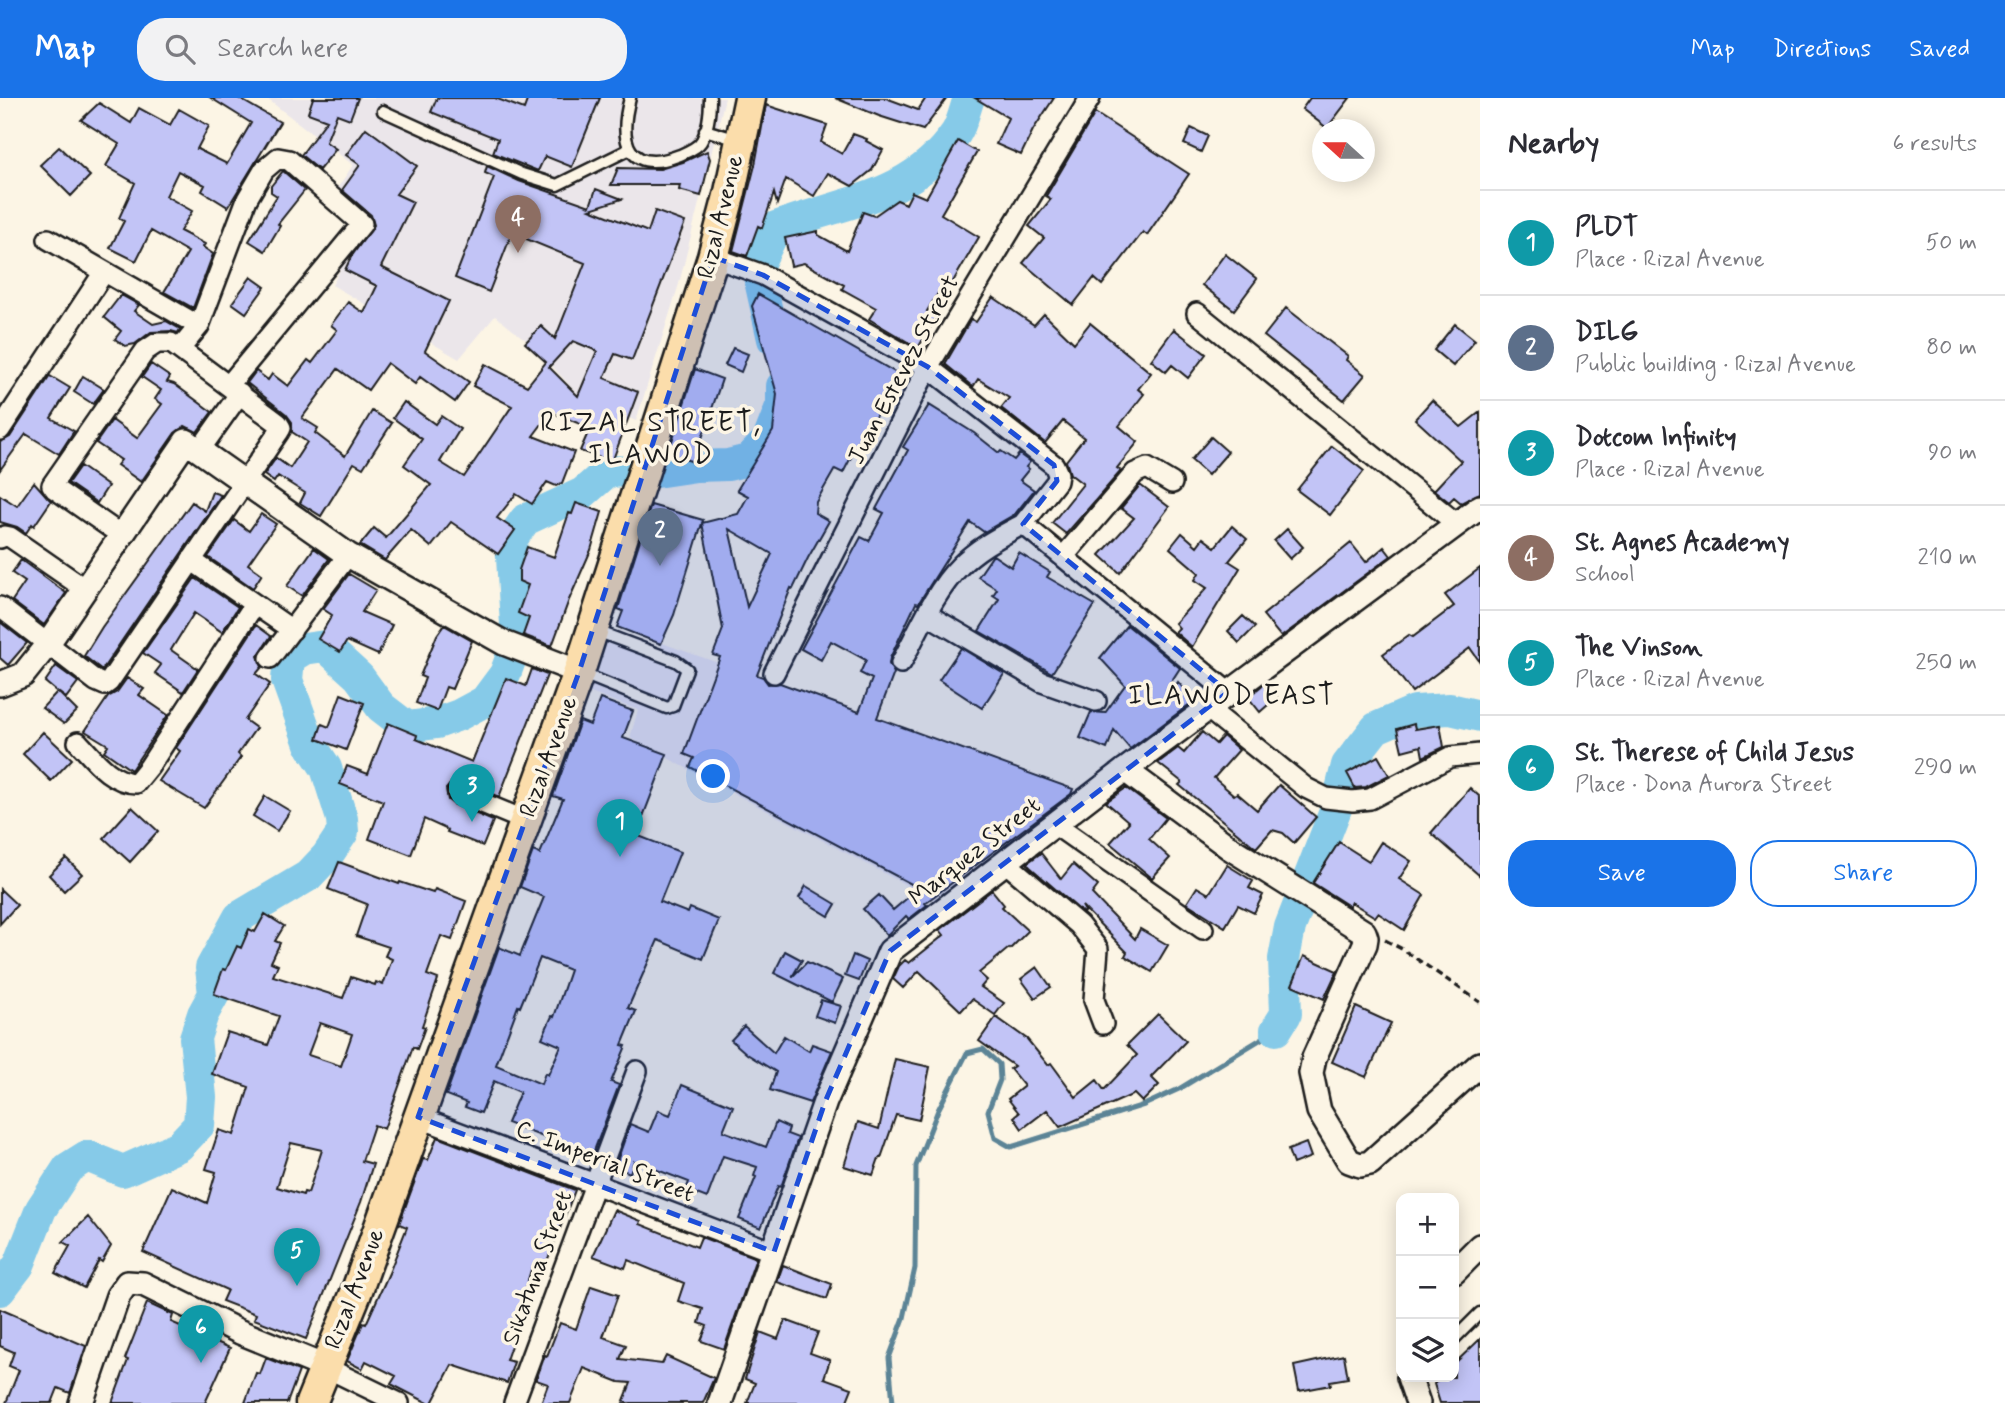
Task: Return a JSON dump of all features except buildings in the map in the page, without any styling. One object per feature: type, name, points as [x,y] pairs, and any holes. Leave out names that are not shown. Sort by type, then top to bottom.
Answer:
[{"type":"main road","name":"Rizal Avenue","points":[[311,1403],[356,1293],[579,673],[713,257],[750,98]]},
{"type":"street","name":"Juan Estevez Street","points":[[774,673],[928,367],[1090,98]]},
{"type":"street","points":[[180,349],[199,326],[247,199],[264,170],[278,159],[289,160],[362,224],[235,389],[199,451]]},
{"type":"street","points":[[48,239],[199,326]]},
{"type":"street","points":[[713,257],[763,275],[928,367],[1054,465],[1058,474],[1057,481],[1023,524],[983,547],[960,566],[945,584],[901,663]]},
{"type":"street","points":[[0,430],[104,272]]},
{"type":"street","points":[[1196,313],[1457,524]]},
{"type":"street","points":[[0,607],[47,645],[105,685],[281,428],[235,389],[171,343],[158,343],[145,351],[52,485],[121,535]]},
{"type":"street","points":[[0,684],[23,676],[47,645],[183,442],[190,443],[348,555],[504,643],[579,673]]},
{"type":"street","points":[[1064,556],[1135,473],[1147,468],[1172,483]]},
{"type":"street","name":"Marquez Street","points":[[720,1403],[825,1102],[891,951],[1228,692],[1480,507]]},
{"type":"street","points":[[1023,524],[1228,692]]},
{"type":"street","points":[[0,538],[10,537],[85,589]]},
{"type":"street","points":[[270,658],[348,555]]},
{"type":"street","points":[[191,560],[292,630]]},
{"type":"street","points":[[78,742],[108,773],[125,782],[136,783],[254,605]]},
{"type":"street","points":[[928,615],[1042,682],[1096,701]]},
{"type":"street","points":[[1207,708],[1306,788],[1326,798],[1353,802],[1370,799],[1450,757],[1480,754]]},
{"type":"street","points":[[1125,770],[1230,849],[1364,932],[1365,944],[1314,1058],[1311,1073],[1319,1111],[1349,1161],[1360,1165],[1370,1163],[1480,1064]]},
{"type":"street","points":[[458,793],[526,821]]},
{"type":"street","points":[[1055,824],[1203,929]]},
{"type":"street","points":[[1005,862],[1079,925],[1098,949],[1094,1000],[1102,1024]]},
{"type":"street","name":"Sikatuna Street","points":[[514,1403],[637,1071]]},
{"type":"street","name":"C. Imperial Street","points":[[418,1117],[594,1186],[774,1252]]},
{"type":"street","points":[[1459,1267],[1480,1246]]},
{"type":"street","points":[[81,1403],[118,1296],[127,1283],[143,1284],[240,1332],[325,1367],[400,1403]]},
{"type":"street","points":[[1412,1382],[1418,1403]]},
{"type":"lane","points":[[630,98],[624,134],[636,156],[649,162],[663,161],[685,153],[701,143],[709,117],[710,98]]},
{"type":"lane","points":[[383,111],[522,174],[557,185],[630,149]]},
{"type":"lane","points":[[705,130],[740,141]]},
{"type":"lane","points":[[579,673],[667,708],[673,706],[687,669],[676,661],[593,629]]},
{"type":"lane","points":[[1459,1334],[1480,1313]]},
{"type":"path","points":[[1364,932],[1402,949],[1480,1002]]},
{"type":"highlighted area","points":[[713,257],[763,275],[928,367],[1054,465],[1057,481],[1023,524],[1228,692],[890,951],[825,1102],[774,1252],[418,1117],[579,672]]},
{"type":"shaded area","points":[[266,98],[725,98],[679,284],[636,421],[579,396],[535,347],[495,316],[459,359],[332,285],[366,222],[332,196],[353,165]]},
{"type":"shaded area","points":[[607,636],[659,654],[662,643],[1084,794],[936,901],[630,738],[638,710],[585,691]]},
{"type":"waterway","points":[[773,339],[757,267],[776,227],[874,195],[919,172],[956,133],[969,98]]},
{"type":"waterway","points":[[0,1290],[19,1265],[41,1209],[68,1168],[87,1156],[123,1171],[179,1146],[199,1125],[201,1097],[195,1038],[203,1014],[214,994],[211,968],[239,917],[308,876],[327,856],[343,832],[342,819],[326,768],[310,744],[287,680],[289,658],[304,649],[325,646],[359,677],[381,707],[407,727],[437,723],[485,701],[505,674],[517,642],[511,540],[525,520],[583,493],[608,471],[649,473],[696,466],[728,465],[748,460],[768,440],[782,404],[782,386]]},
{"type":"waterway","points":[[1276,1030],[1286,1014],[1284,959],[1290,927],[1337,806],[1347,765],[1376,728],[1415,711],[1450,709],[1480,716]]},
{"type":"waterway","points":[[893,1403],[889,1358],[904,1318],[915,1268],[916,1166],[938,1110],[967,1053],[983,1049],[999,1064],[1000,1080],[988,1111],[995,1138],[1011,1147],[1144,1105],[1179,1089],[1276,1030]]},
{"type":"place","name":"St. Agnes Academy","points":[[518,253]]},
{"type":"place","name":"DILG","points":[[660,566]]},
{"type":"place","name":"Dotcom Infinity","points":[[472,822]]},
{"type":"place","name":"PLDT","points":[[620,857]]},
{"type":"place","name":"The Vinson","points":[[297,1286]]},
{"type":"place","name":"St. Therese of Child Jesus","points":[[201,1363]]},
{"type":"district","name":"RIZAL STREET, ILAWOD","points":[[651,439]]},
{"type":"district","name":"ILAWOD EAST","points":[[1232,696]]}]
